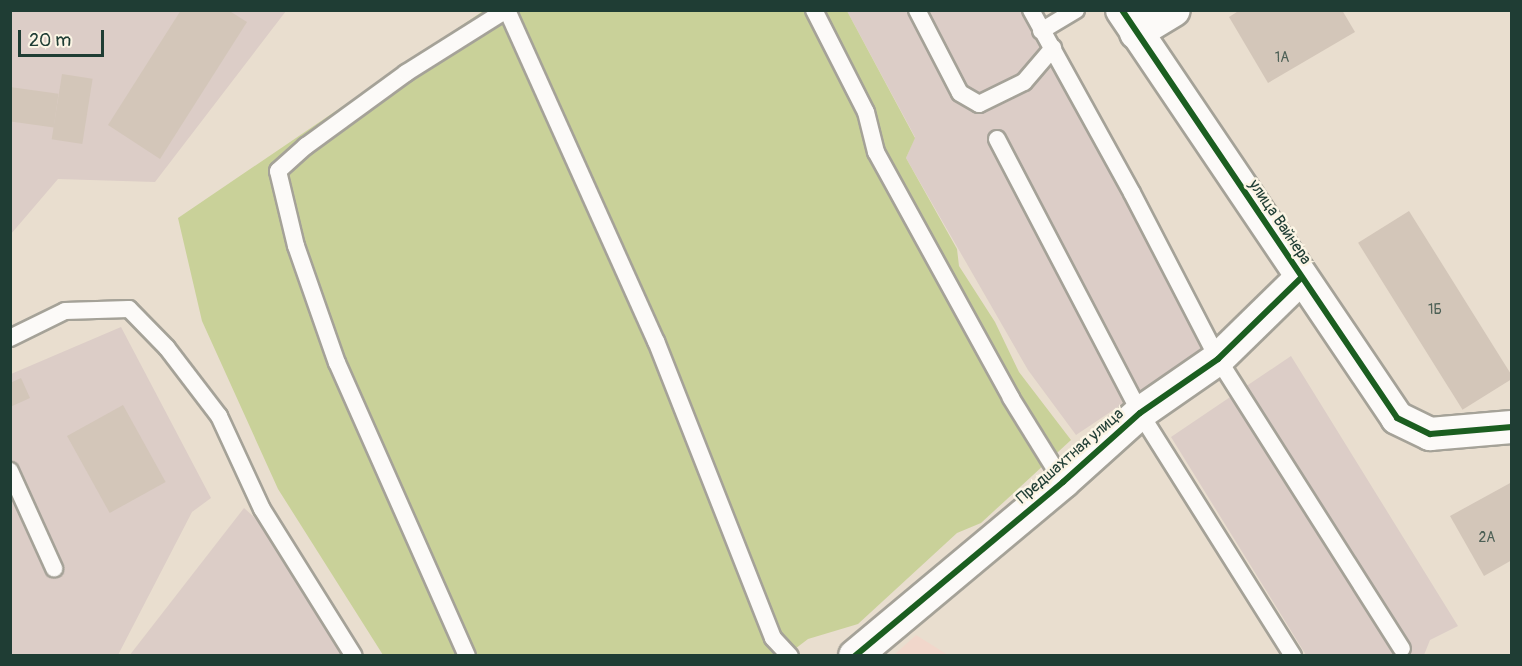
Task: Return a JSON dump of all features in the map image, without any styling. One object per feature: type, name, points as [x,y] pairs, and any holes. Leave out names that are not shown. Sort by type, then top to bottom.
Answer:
[{"type":"street","points":[[1129,22],[1174,10]]},
{"type":"street","name":"улица Вайнера","points":[[1129,22],[1397,418],[1430,434],[1512,427]]},
{"type":"street","name":"Предшахтная улица","points":[[855,656],[1063,482],[1140,413],[1218,359],[1301,278]]},
{"type":"lane","points":[[467,656],[337,363],[296,246],[278,171],[306,146],[406,73],[507,10],[656,341],[773,638],[790,656]]},
{"type":"lane","points":[[814,10],[866,112],[876,152],[1011,398],[1063,482]]},
{"type":"lane","points":[[917,10],[960,93],[979,104],[1024,82],[1053,48]]},
{"type":"lane","points":[[1031,10],[1218,359],[1402,649]]},
{"type":"lane","points":[[1041,31],[1076,10]]},
{"type":"lane","points":[[997,139],[1140,413],[1293,656]]},
{"type":"lane","points":[[10,338],[65,311],[129,309],[167,348],[219,416],[262,509],[354,656]]},
{"type":"lane","points":[[10,471],[54,568]]},
{"type":"shaded area","points":[[11,11],[286,11],[155,182],[58,179],[11,234]]},
{"type":"shaded area","points":[[847,11],[1024,11],[1061,74],[1206,348],[1076,435],[1028,370],[906,158],[915,137]]},
{"type":"shaded area","points":[[121,327],[211,498],[192,512],[118,655],[11,656],[11,374]]},
{"type":"shaded area","points":[[1291,356],[1458,626],[1430,640],[1424,655],[1306,655],[1171,437]]},
{"type":"shaded area","points":[[244,508],[271,532],[349,656],[129,656]]},
{"type":"shaded area","points":[[916,635],[948,655],[894,655]]},
{"type":"green space","points":[[483,11],[847,11],[915,138],[906,158],[957,249],[959,266],[995,322],[1019,372],[1071,440],[981,523],[957,533],[858,624],[808,639],[787,655],[383,655],[278,489],[202,321],[178,218]]},
{"type":"building","points":[[181,10],[228,10],[247,22],[160,159],[108,125]]},
{"type":"building","points":[[1240,10],[1342,10],[1355,32],[1268,83],[1229,17]]},
{"type":"building","points":[[62,74],[93,79],[82,144],[52,139]]},
{"type":"building","points":[[10,87],[59,94],[54,127],[10,121]]},
{"type":"building","points":[[1409,211],[1512,376],[1512,379],[1463,410],[1358,243]]},
{"type":"building","points":[[21,378],[30,398],[10,407],[10,383]]},
{"type":"building","points":[[123,405],[166,482],[110,513],[67,436]]},
{"type":"building","points":[[1512,482],[1512,560],[1484,576],[1450,516]]},
{"type":"cycle path","points":[[1122,10],[1397,418],[1430,434],[1512,427]]},
{"type":"cycle path","points":[[855,656],[1063,482],[1140,413],[1218,359],[1301,278]]}]
